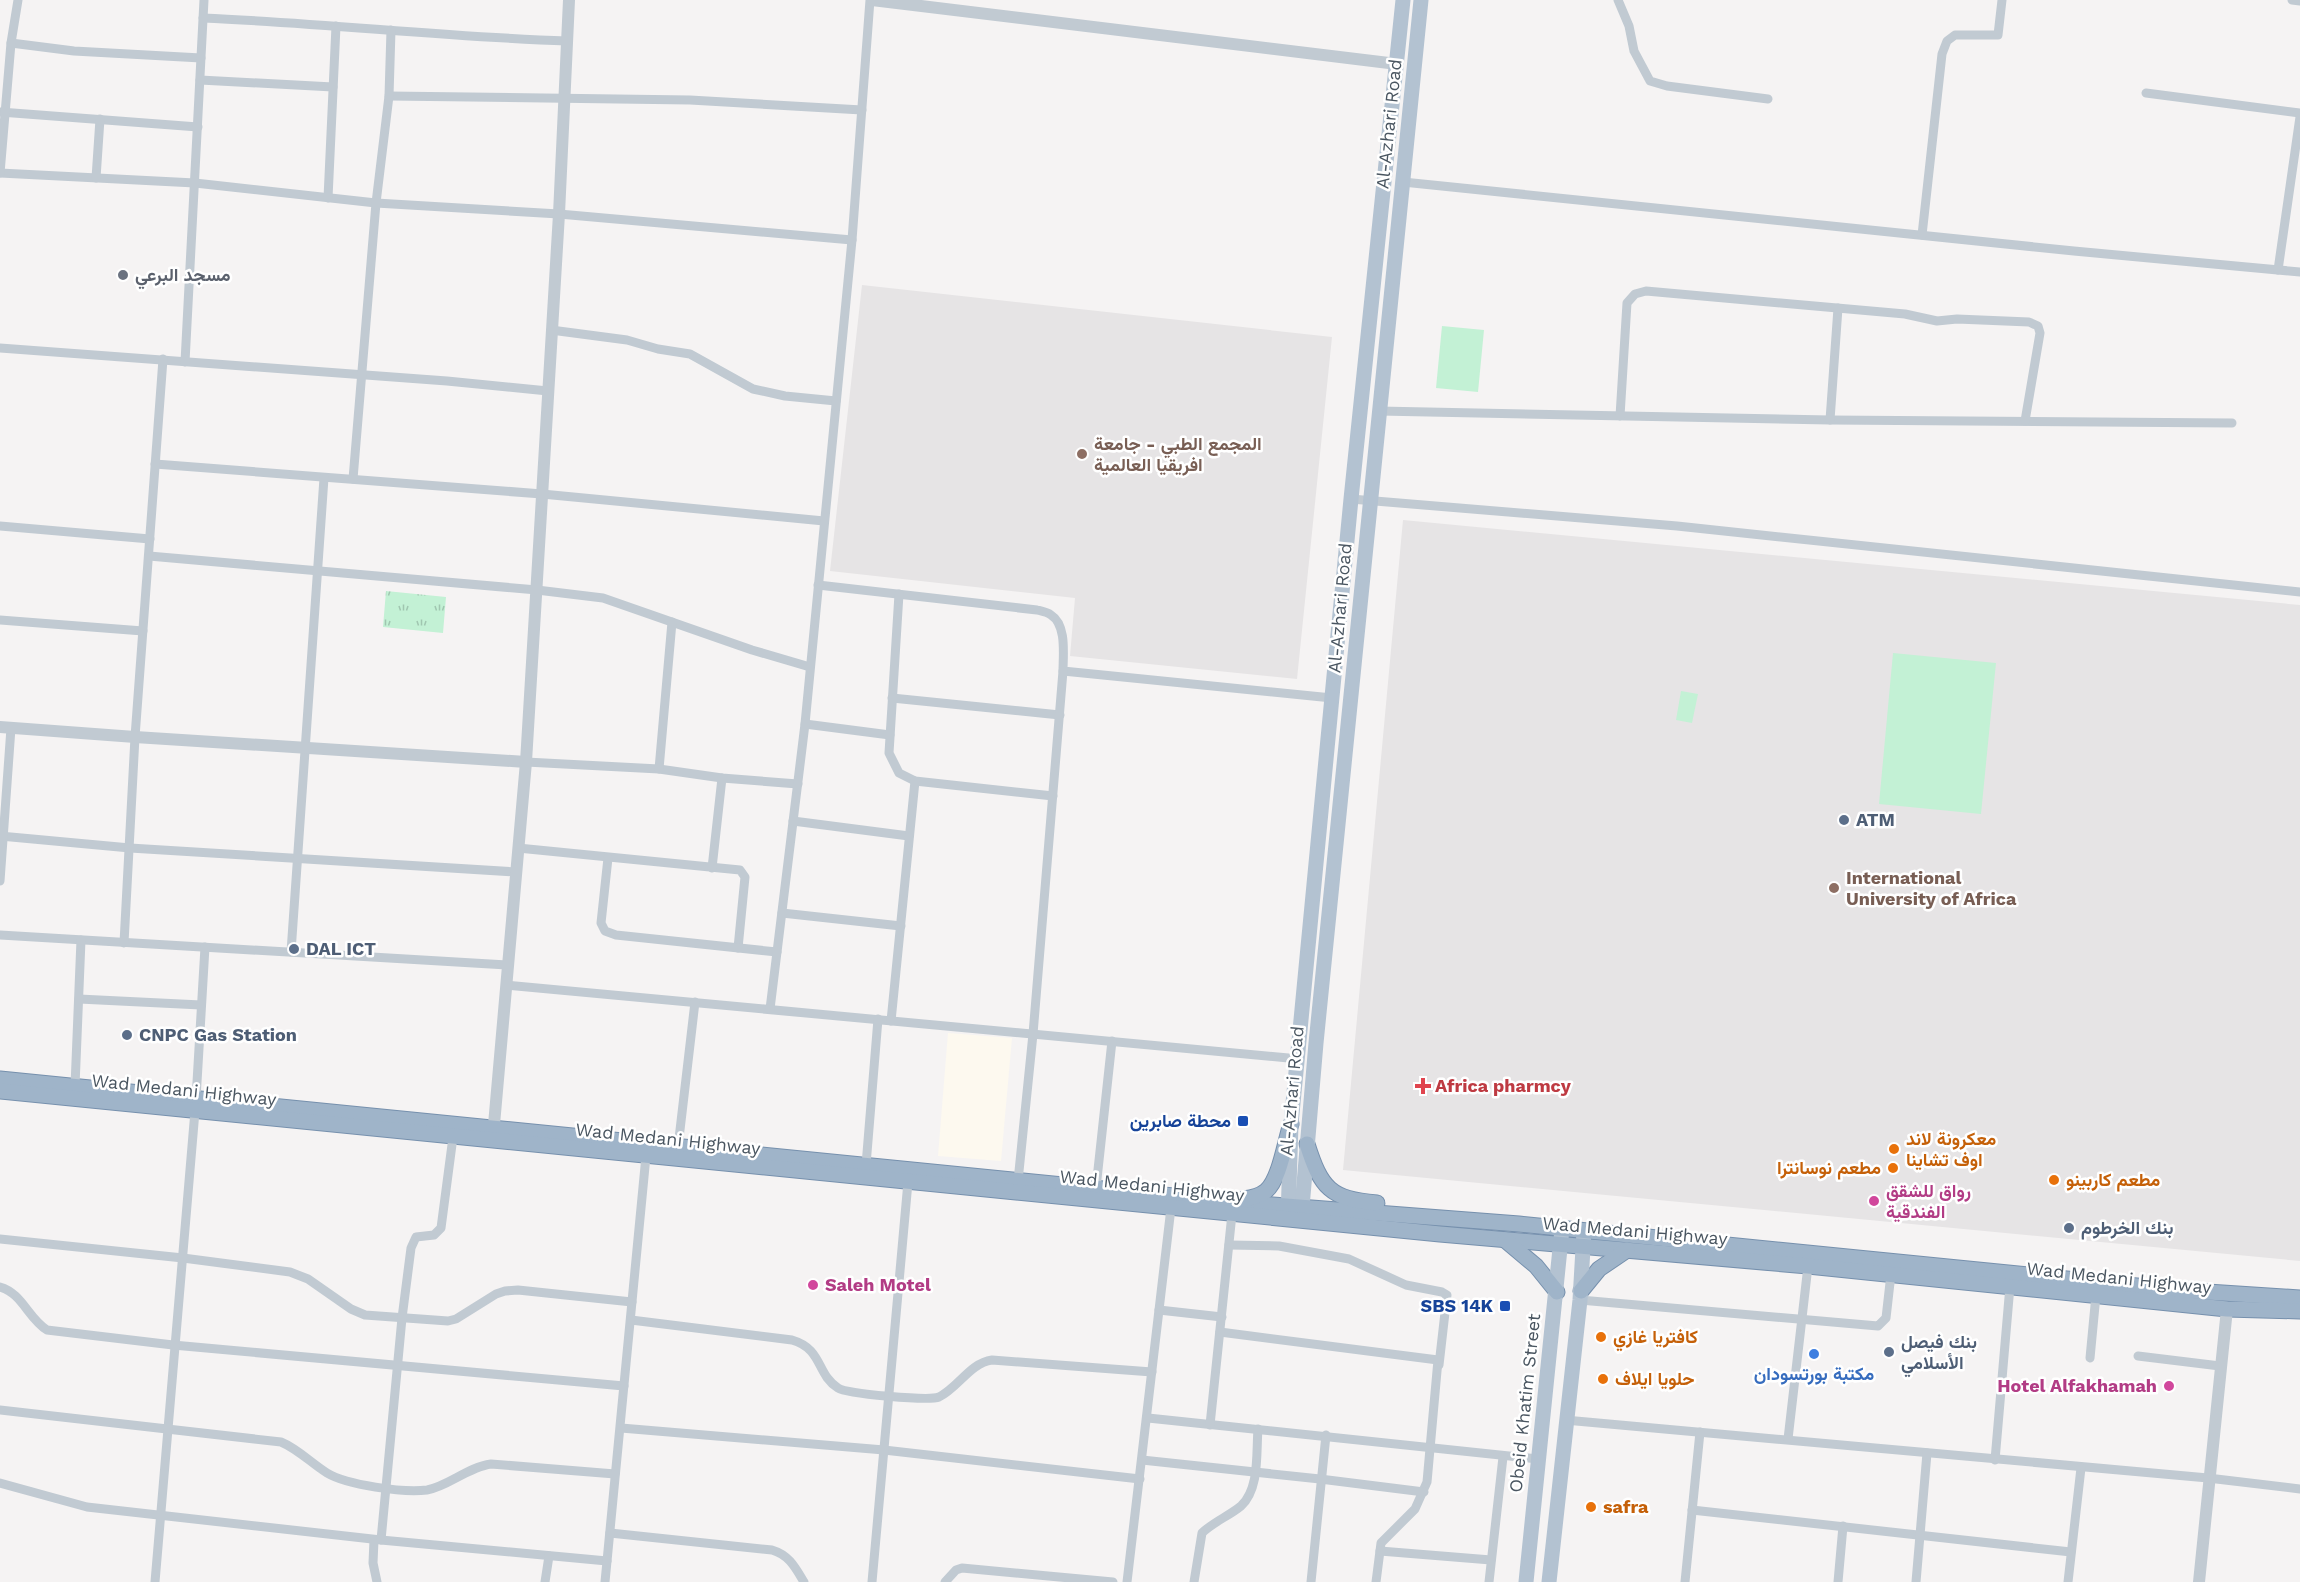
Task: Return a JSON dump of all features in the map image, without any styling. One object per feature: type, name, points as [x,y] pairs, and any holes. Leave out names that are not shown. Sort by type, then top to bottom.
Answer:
[{"type":"highway","name":"Wad Medani Highway","points":[[0,1079],[75,1086],[195,1105],[453,1137],[493,1134],[646,1156],[1171,1208],[1233,1208],[1519,1224],[1562,1229],[1583,1239],[1627,1250],[1891,1274],[2227,1309],[2300,1311]]},
{"type":"highway","name":"Wad Medani Highway","points":[[0,1091],[195,1105],[493,1134],[678,1147],[1096,1188],[1233,1208]]},
{"type":"highway","points":[[1233,1208],[1259,1195],[1270,1186],[1278,1169],[1292,1124]]},
{"type":"highway","points":[[1307,1144],[1322,1182],[1339,1195],[1373,1203],[1504,1216],[1519,1224]]},
{"type":"highway","name":"Wad Medani Highway","points":[[1295,1212],[1560,1245],[1583,1239],[2264,1297],[2300,1298]]},
{"type":"highway","points":[[1506,1240],[1536,1266],[1557,1292]]},
{"type":"highway","points":[[1580,1296],[1599,1269],[1627,1250]]},
{"type":"main road","name":"Al-Azhari Road","points":[[1295,1212],[1307,1144],[1313,995],[1332,698],[1403,0]]},
{"type":"main road","name":"Al-Azhari Road","points":[[1295,1212],[1292,1124],[1299,1059],[1313,995],[1379,411],[1420,0]]},
{"type":"main road","name":"Obeid Khatim Street","points":[[1526,1582],[1562,1229]]},
{"type":"main road","points":[[1549,1582],[1580,1296],[1583,1239]]},
{"type":"street","points":[[18,0],[3,112],[0,173],[195,183],[376,203],[559,214],[852,240]]},
{"type":"street","points":[[185,362],[204,0]]},
{"type":"street","points":[[493,1134],[526,762],[559,214],[569,0]]},
{"type":"street","points":[[770,1010],[805,724],[852,240],[871,0],[1397,64]]},
{"type":"street","points":[[1618,0],[1629,26],[1634,51],[1650,81],[1667,86],[1768,99]]},
{"type":"street","points":[[1922,236],[1942,54],[1947,41],[1955,35],[1998,35],[2001,0]]},
{"type":"street","points":[[2292,0],[2300,1]]},
{"type":"street","points":[[203,18],[482,38],[567,41]]},
{"type":"street","points":[[328,198],[336,26]]},
{"type":"street","points":[[353,479],[376,203],[389,96],[391,30]]},
{"type":"street","points":[[11,43],[74,51],[201,58]]},
{"type":"street","points":[[200,80],[333,87]]},
{"type":"street","points":[[2146,93],[2300,115],[2278,270]]},
{"type":"street","points":[[389,96],[690,100],[862,110]]},
{"type":"street","points":[[3,112],[198,127]]},
{"type":"street","points":[[96,178],[100,119]]},
{"type":"street","points":[[1403,182],[1922,236],[2300,272]]},
{"type":"street","points":[[1620,416],[1627,303],[1635,294],[1646,291],[1905,314],[1937,321],[1957,319],[2029,322],[2038,326],[2040,333],[2025,422]]},
{"type":"street","points":[[1830,420],[1838,308]]},
{"type":"street","points":[[551,330],[627,340],[658,349],[690,354],[753,389],[785,396],[836,401]]},
{"type":"street","points":[[0,348],[548,391]]},
{"type":"street","points":[[124,943],[135,737],[162,359]]},
{"type":"street","points":[[1379,411],[1830,420],[2232,423]]},
{"type":"street","points":[[155,464],[542,494],[824,521]]},
{"type":"street","points":[[291,952],[324,478]]},
{"type":"street","points":[[1351,499],[1677,526],[2300,592]]},
{"type":"street","points":[[0,526],[150,539]]},
{"type":"street","points":[[148,556],[537,590],[603,598],[752,650],[810,667]]},
{"type":"street","points":[[818,585],[1037,610],[1052,615],[1058,623],[1062,638],[1063,670],[1060,715],[1018,1181]]},
{"type":"street","points":[[899,594],[890,735],[890,753],[899,772],[915,781],[1053,795]]},
{"type":"street","points":[[0,620],[143,631]]},
{"type":"street","points":[[658,769],[672,622]]},
{"type":"street","points":[[1063,670],[1332,698]]},
{"type":"street","points":[[892,698],[1060,715]]},
{"type":"street","points":[[805,724],[890,735]]},
{"type":"street","points":[[0,881],[5,727],[658,769],[722,778],[798,784]]},
{"type":"street","points":[[712,868],[722,778]]},
{"type":"street","points":[[891,1021],[915,781]]},
{"type":"street","points":[[793,821],[909,836]]},
{"type":"street","points":[[2,836],[130,848],[516,872]]},
{"type":"street","points":[[518,848],[740,870],[744,873],[738,948]]},
{"type":"street","points":[[608,858],[601,923],[605,931],[616,936],[777,952]]},
{"type":"street","points":[[782,913],[901,926]]},
{"type":"street","points":[[0,935],[507,965]]},
{"type":"street","points":[[75,1086],[81,940]]},
{"type":"street","points":[[154,1582],[173,1346],[183,1258],[205,947]]},
{"type":"street","points":[[506,985],[1299,1059]]},
{"type":"street","points":[[79,999],[201,1005]]},
{"type":"street","points":[[678,1147],[695,1002]]},
{"type":"street","points":[[866,1165],[878,1019]]},
{"type":"street","points":[[1096,1188],[1112,1041]]},
{"type":"street","points":[[376,1582],[373,1563],[387,1488],[402,1318],[411,1248],[416,1237],[434,1235],[441,1228],[453,1137]]},
{"type":"street","points":[[605,1582],[646,1156]]},
{"type":"street","points":[[872,1582],[908,1182]]},
{"type":"street","points":[[1127,1582],[1171,1208]]},
{"type":"street","points":[[1210,1425],[1233,1208]]},
{"type":"street","points":[[0,1239],[183,1258],[300,1275],[357,1313],[365,1315],[456,1319],[505,1291],[518,1290],[632,1302]]},
{"type":"street","points":[[1229,1245],[1279,1246],[1349,1259],[1406,1285],[1447,1295],[1430,1469],[1424,1492],[1415,1509],[1385,1538],[1380,1551],[1376,1582]]},
{"type":"street","points":[[1788,1439],[1808,1266]]},
{"type":"street","points":[[1580,1296],[1878,1326],[1886,1318],[1891,1274]]},
{"type":"street","points":[[1995,1460],[2010,1286]]},
{"type":"street","points":[[0,1287],[11,1291],[32,1318],[47,1330],[173,1346],[624,1386]]},
{"type":"street","points":[[2090,1358],[2096,1295]]},
{"type":"street","points":[[2199,1582],[2227,1309]]},
{"type":"street","points":[[1159,1310],[1222,1317]]},
{"type":"street","points":[[631,1320],[780,1338],[803,1343],[811,1349],[831,1382],[839,1389],[848,1392],[931,1399],[939,1397],[978,1366],[992,1360],[1152,1372]]},
{"type":"street","points":[[1220,1332],[1438,1360],[1436,1392]]},
{"type":"street","points":[[2138,1356],[2220,1366]]},
{"type":"street","points":[[0,1410],[281,1442],[291,1446],[325,1472],[344,1482],[387,1488],[426,1490],[480,1466],[491,1464],[615,1474]]},
{"type":"street","points":[[1148,1418],[1538,1460]]},
{"type":"street","points":[[1565,1420],[2208,1478],[2300,1489]]},
{"type":"street","points":[[621,1428],[884,1450],[1140,1479]]},
{"type":"street","points":[[1194,1582],[1202,1533],[1240,1506],[1251,1494],[1258,1429]]},
{"type":"street","points":[[1685,1582],[1700,1432]]},
{"type":"street","points":[[1311,1582],[1326,1436]]},
{"type":"street","points":[[1916,1582],[1928,1453]]},
{"type":"street","points":[[1489,1582],[1503,1457]]},
{"type":"street","points":[[1142,1460],[1424,1492]]},
{"type":"street","points":[[2068,1582],[2081,1468]]},
{"type":"street","points":[[0,1483],[87,1507],[378,1540],[607,1561]]},
{"type":"street","points":[[1692,1510],[2072,1552]]},
{"type":"street","points":[[1838,1582],[1843,1526]]},
{"type":"street","points":[[610,1533],[784,1553],[804,1582]]},
{"type":"street","points":[[1380,1551],[1491,1560]]},
{"type":"street","points":[[545,1582],[549,1556]]},
{"type":"street","points":[[945,1582],[956,1570],[962,1568],[1113,1582]]},
{"type":"shaded area","name":"المجمع الطبي - جامعة افريقيا العالمية","points":[[862,285],[1332,337],[1297,679],[1070,656],[1075,598],[830,571]]},
{"type":"shaded area","name":"International University of Africa","points":[[1403,520],[2300,605],[2300,1261],[1343,1170]]},
{"type":"shaded area","points":[[948,1033],[1012,1038],[1001,1161],[938,1156]]},
{"type":"green space","points":[[1442,326],[1484,330],[1478,392],[1436,388]]},
{"type":"green space","points":[[386,591],[446,597],[443,633],[383,627]]},
{"type":"green space","points":[[1893,653],[1996,663],[1981,814],[1879,804]]},
{"type":"green space","points":[[1681,691],[1698,694],[1692,723],[1676,720]]},
{"type":"place","name":"مسجد البرعي","points":[[123,275]]},
{"type":"place","name":"المجمع الطبي - جامعة افريقيا العالمية","points":[[1082,454]]},
{"type":"place","name":"ATM","points":[[1844,820]]},
{"type":"place","name":"International University of Africa","points":[[1834,888]]},
{"type":"place","name":"DAL ICT","points":[[294,949]]},
{"type":"place","name":"CNPC Gas Station","points":[[127,1035]]},
{"type":"place","name":"Africa pharmcy","points":[[1423,1086]]},
{"type":"place","name":"محطة صابرين","points":[[1243,1121]]},
{"type":"place","name":"معكرونة لاند اوف تشاينا","points":[[1894,1149]]},
{"type":"place","name":"مطعم نوسانترا","points":[[1893,1168]]},
{"type":"place","name":"مطعم كاربينو","points":[[2054,1180]]},
{"type":"place","name":"رواق للشقق الفندقية","points":[[1874,1201]]},
{"type":"place","name":"بنك الخرطوم","points":[[2069,1228]]},
{"type":"place","name":"Saleh Motel","points":[[813,1285]]},
{"type":"place","name":"SBS 14K","points":[[1505,1306]]},
{"type":"place","name":"كافتريا غازي","points":[[1601,1337]]},
{"type":"place","name":"بنك فيصل الأسلامي","points":[[1889,1352]]},
{"type":"place","name":"مكتبة بورتسودان","points":[[1814,1354]]},
{"type":"place","name":"حلويا ايلاف","points":[[1603,1379]]},
{"type":"place","name":"Hotel Alfakhamah","points":[[2169,1386]]},
{"type":"place","name":"safra","points":[[1591,1507]]}]
